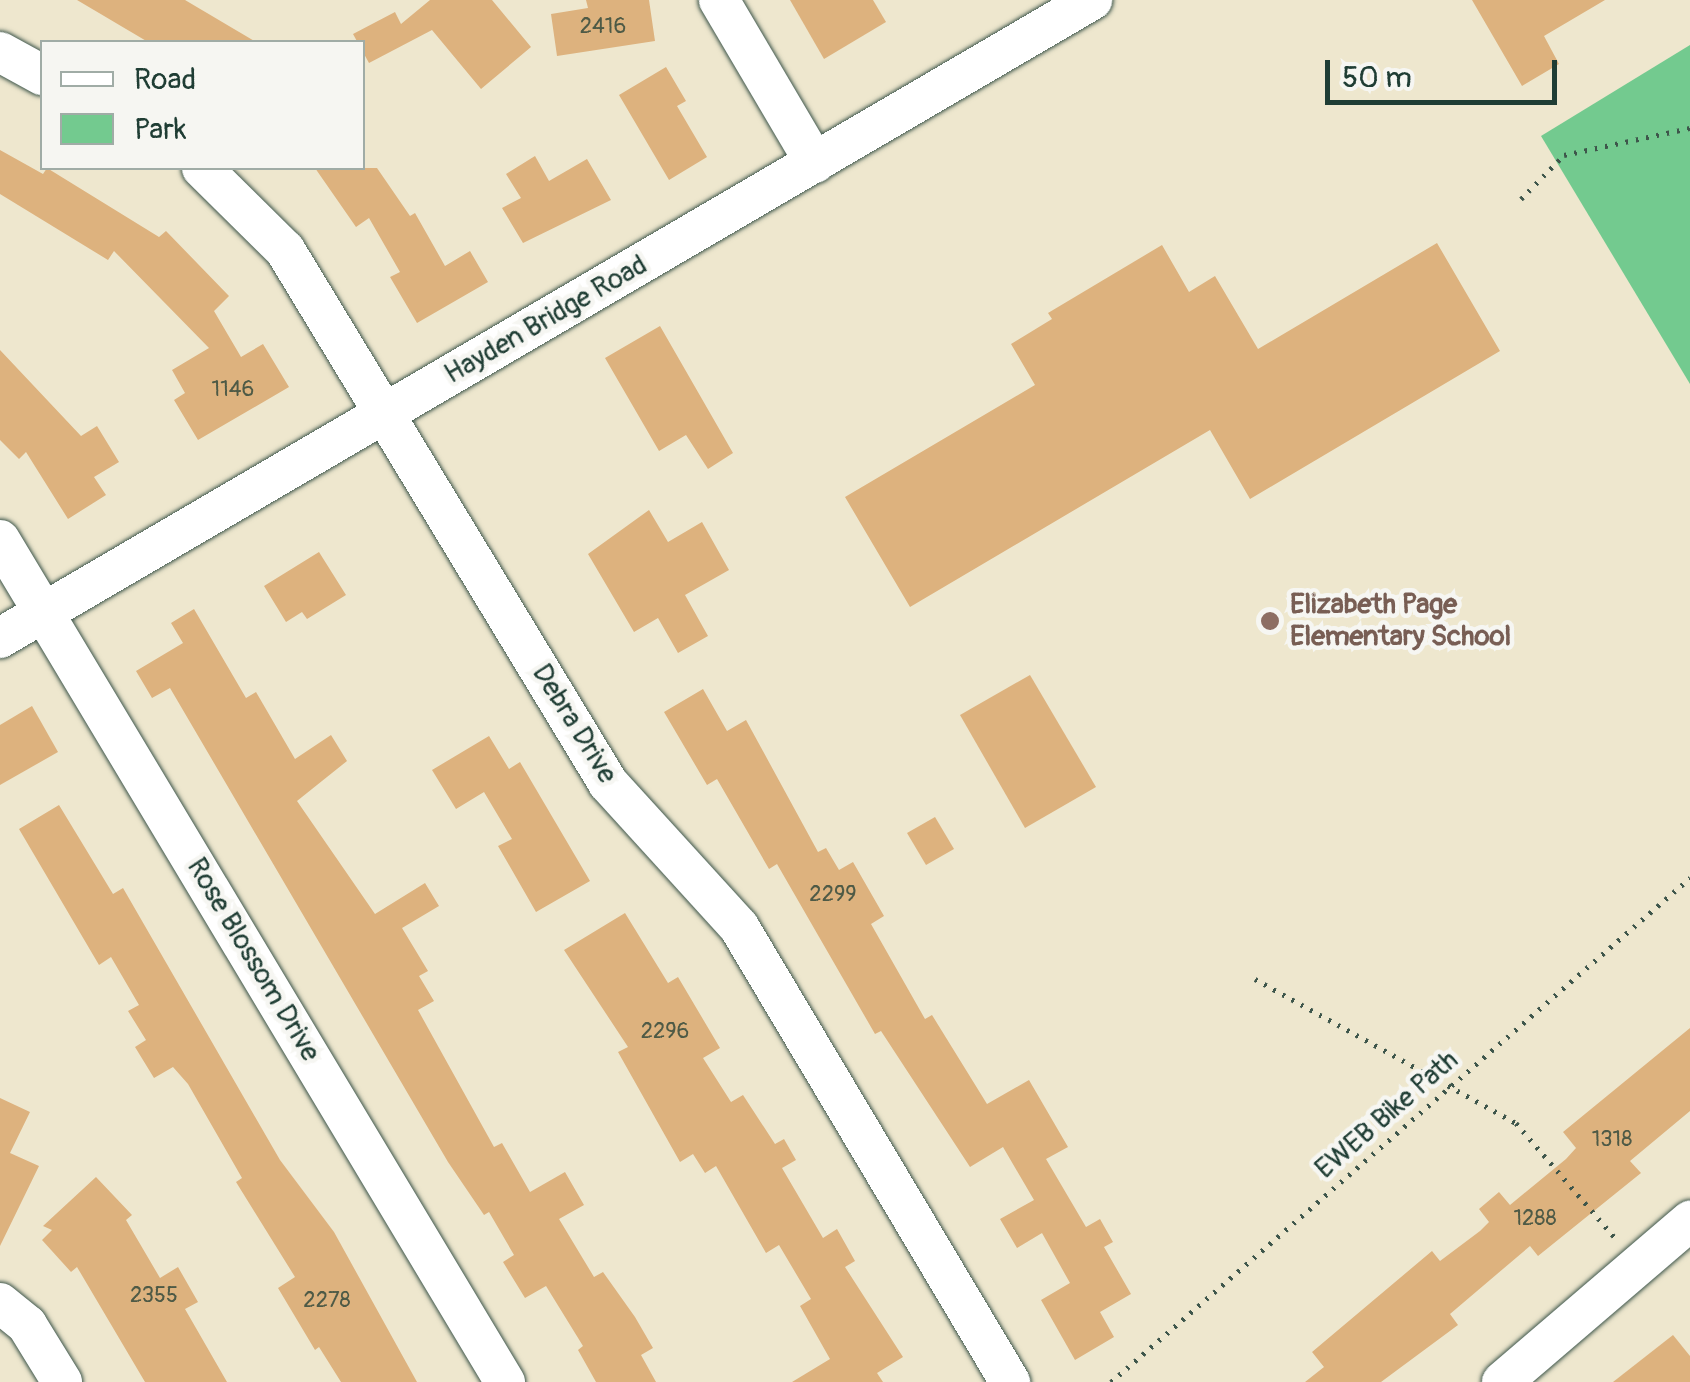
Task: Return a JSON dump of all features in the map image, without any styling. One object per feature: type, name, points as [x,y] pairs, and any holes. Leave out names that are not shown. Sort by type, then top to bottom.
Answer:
[{"type":"street","points":[[719,0],[815,162]]},
{"type":"street","name":"Hayden Bridge Road","points":[[0,638],[1092,0]]},
{"type":"street","points":[[0,52],[40,74]]},
{"type":"street","name":"Debra Drive","points":[[204,170],[285,250],[608,783],[739,927],[1010,1382]]},
{"type":"street","name":"Rose Blossom Drive","points":[[0,540],[505,1382]]},
{"type":"street","points":[[1511,1379],[1690,1221]]},
{"type":"street","points":[[0,1303],[27,1325],[62,1382]]},
{"type":"path","points":[[1521,199],[1564,155],[1690,128]]},
{"type":"path","name":"EWEB Bike Path","points":[[1111,1382],[1690,878]]},
{"type":"path","points":[[1255,980],[1516,1123],[1619,1242]]},
{"type":"green space","points":[[1690,45],[1690,384],[1541,136]]},
{"type":"building","points":[[77,0],[185,0],[253,40],[145,40]]},
{"type":"building","points":[[430,0],[492,0],[531,47],[481,89],[432,30],[369,63],[365,40],[356,40],[353,34],[395,12],[401,24]]},
{"type":"building","points":[[586,0],[649,0],[655,41],[557,56],[551,14],[588,8]]},
{"type":"building","points":[[790,0],[873,0],[886,22],[824,59]]},
{"type":"building","points":[[1472,0],[1605,0],[1544,36],[1559,64],[1522,86]]},
{"type":"building","points":[[666,67],[686,101],[677,106],[707,157],[669,180],[619,95]]},
{"type":"building","points":[[0,150],[43,174],[50,170],[159,237],[166,231],[229,296],[214,311],[241,357],[263,344],[289,387],[198,440],[174,400],[185,393],[172,370],[209,348],[114,251],[108,260],[0,194]]},
{"type":"building","points":[[535,156],[549,181],[587,159],[611,200],[523,243],[502,208],[521,198],[506,174]]},
{"type":"building","points":[[377,168],[410,216],[415,213],[445,266],[470,251],[488,282],[417,323],[390,277],[400,272],[369,218],[356,227],[316,170]]},
{"type":"building","points":[[1437,243],[1500,351],[1250,499],[1210,430],[910,607],[845,497],[1035,385],[1011,344],[1052,319],[1048,313],[1162,245],[1189,292],[1215,276],[1258,349]]},
{"type":"building","points":[[660,326],[733,453],[708,469],[686,435],[659,451],[605,358]]},
{"type":"building","points":[[0,350],[81,436],[97,426],[119,462],[94,477],[106,495],[68,519],[26,452],[19,459],[0,440]]},
{"type":"building","points":[[649,510],[668,542],[702,522],[729,570],[685,595],[708,636],[678,653],[658,618],[634,632],[588,554]]},
{"type":"building","points":[[319,552],[346,595],[307,619],[302,612],[286,622],[264,586]]},
{"type":"building","points":[[194,609],[246,698],[256,692],[295,759],[331,735],[347,761],[297,801],[375,914],[425,883],[439,906],[402,928],[428,971],[419,976],[434,1001],[418,1010],[494,1147],[502,1143],[530,1192],[565,1172],[584,1205],[559,1219],[594,1277],[603,1272],[635,1317],[653,1348],[641,1355],[656,1382],[596,1382],[578,1350],[583,1346],[546,1286],[525,1298],[503,1262],[514,1255],[489,1212],[484,1215],[448,1162],[170,688],[152,698],[136,671],[183,643],[171,623]]},
{"type":"building","points":[[1030,675],[1096,787],[1025,828],[960,715]]},
{"type":"building","points":[[703,689],[727,731],[746,720],[818,852],[826,848],[839,870],[853,862],[884,916],[871,924],[925,1019],[932,1015],[987,1104],[1029,1080],[1068,1147],[1046,1159],[1086,1227],[1100,1219],[1113,1242],[1104,1247],[1131,1294],[1100,1312],[1114,1337],[1075,1360],[1041,1300],[1070,1283],[1042,1233],[1017,1248],[1000,1219],[1034,1200],[1003,1147],[970,1167],[881,1031],[875,1034],[777,864],[769,869],[717,779],[707,785],[664,712]]},
{"type":"building","points":[[32,706],[58,752],[0,785],[0,725]]},
{"type":"building","points":[[489,736],[509,769],[520,762],[590,881],[536,912],[498,846],[512,839],[484,792],[456,809],[432,770]]},
{"type":"building","points":[[59,805],[113,894],[123,888],[280,1160],[334,1232],[417,1382],[341,1382],[319,1347],[315,1350],[278,1288],[295,1277],[236,1182],[242,1178],[188,1084],[173,1067],[154,1078],[135,1047],[146,1040],[128,1011],[139,1005],[111,957],[99,965],[19,829]]},
{"type":"building","points":[[935,817],[954,849],[926,865],[907,833]]},
{"type":"building","points":[[625,913],[668,983],[678,977],[720,1048],[703,1058],[731,1102],[743,1095],[775,1144],[784,1139],[796,1160],[782,1168],[823,1238],[837,1229],[855,1261],[845,1267],[903,1357],[877,1373],[883,1382],[792,1382],[830,1359],[800,1306],[811,1299],[779,1245],[766,1253],[716,1166],[705,1173],[693,1154],[680,1162],[618,1052],[628,1047],[564,950]]},
{"type":"building","points":[[1690,1028],[1690,1111],[1630,1161],[1641,1173],[1538,1256],[1530,1246],[1450,1314],[1458,1325],[1381,1382],[1305,1382],[1324,1367],[1312,1352],[1432,1251],[1440,1261],[1480,1231],[1489,1222],[1479,1209],[1499,1192],[1510,1205],[1566,1159],[1576,1148],[1563,1132]]},
{"type":"building","points":[[0,1098],[30,1112],[10,1153],[39,1166],[0,1246]]},
{"type":"building","points":[[96,1177],[132,1215],[126,1220],[160,1278],[178,1267],[198,1302],[185,1309],[227,1382],[145,1382],[77,1267],[71,1272],[42,1240],[52,1230],[43,1226]]},
{"type":"building","points":[[1673,1335],[1690,1356],[1690,1382],[1613,1382]]},
{"type":"place","name":"Elizabeth Page Elementary School","points":[[1270,621]]}]
